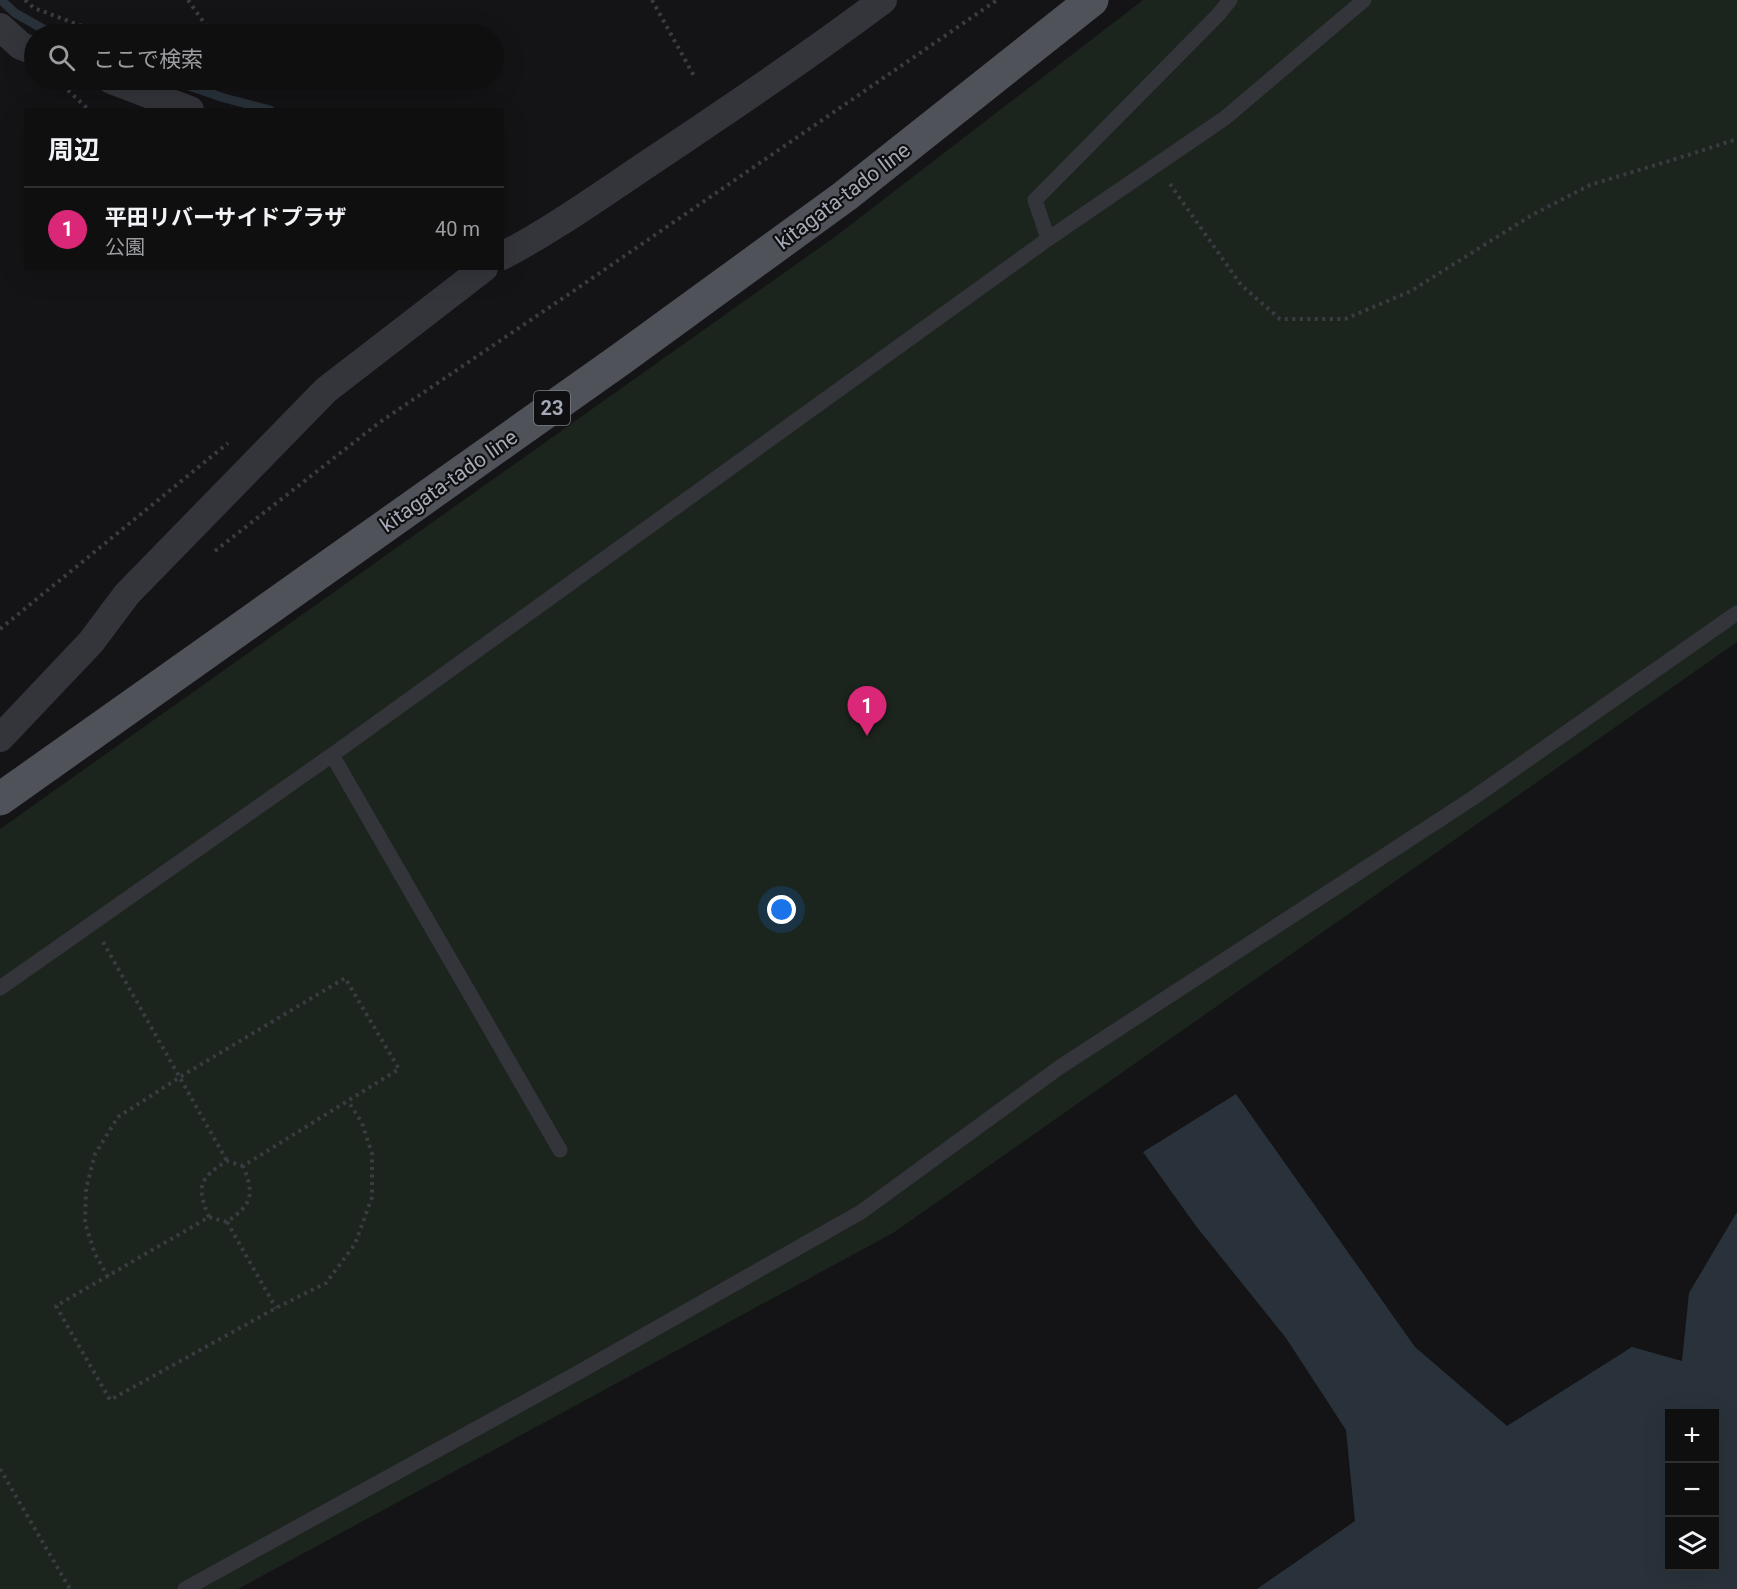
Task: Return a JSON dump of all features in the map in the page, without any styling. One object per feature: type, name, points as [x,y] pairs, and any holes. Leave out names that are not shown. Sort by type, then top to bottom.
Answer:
[{"type":"main road","name":"kitagata-tado line","points":[[0,800],[845,196],[1092,0]]},
{"type":"street","points":[[504,255],[537,238],[678,144],[825,43],[882,0]]},
{"type":"street","points":[[0,27],[24,47]]},
{"type":"street","points":[[137,90],[185,108]]},
{"type":"street","points":[[0,738],[91,642],[127,594],[326,390],[481,270]]},
{"type":"lane","points":[[1048,239],[1035,200],[1218,15],[1230,0]]},
{"type":"lane","points":[[0,988],[332,755],[1048,239],[1225,118],[1364,0]]},
{"type":"lane","points":[[184,1589],[581,1371],[861,1212],[1060,1067],[1473,798],[1737,613]]},
{"type":"lane","points":[[332,755],[560,1150]]},
{"type":"path","points":[[25,0],[34,8],[76,24]]},
{"type":"path","points":[[188,0],[205,24]]},
{"type":"path","points":[[652,0],[694,76]]},
{"type":"path","points":[[207,557],[380,422],[997,0]]},
{"type":"path","points":[[68,90],[87,108]]},
{"type":"path","points":[[1157,164],[1241,285],[1280,319],[1345,319],[1411,291],[1532,215],[1590,184],[1737,138]]},
{"type":"path","points":[[0,629],[234,439]]},
{"type":"path","points":[[92,924],[227,1161],[243,1166],[251,1184],[249,1200],[240,1213],[227,1222]]},
{"type":"path","points":[[108,1277],[95,1254],[85,1223],[86,1189],[95,1154],[118,1117],[345,978],[399,1069],[243,1166]]},
{"type":"path","points":[[276,1308],[227,1222],[209,1217],[56,1306],[110,1400],[276,1308],[326,1283],[355,1244],[372,1197],[372,1154],[362,1123],[348,1101]]},
{"type":"path","points":[[209,1217],[201,1198],[202,1185],[212,1171],[227,1161]]},
{"type":"path","points":[[0,1469],[70,1589]]},
{"type":"shaded area","points":[[1143,0],[1737,0],[1737,642],[893,1233],[238,1589],[0,1589],[0,829],[836,236]]},
{"type":"shaded area","points":[[1236,1094],[1415,1347],[1507,1426],[1632,1347],[1682,1361],[1689,1293],[1737,1212],[1737,1589],[1257,1589],[1355,1521],[1346,1430],[1286,1338],[1196,1226],[1143,1152]]},
{"type":"waterway","points":[[1,0],[15,13],[34,24]]},
{"type":"waterway","points":[[201,90],[262,108]]},
{"type":"place","name":"平田リバーサイドプラザ","points":[[867,736]]}]
